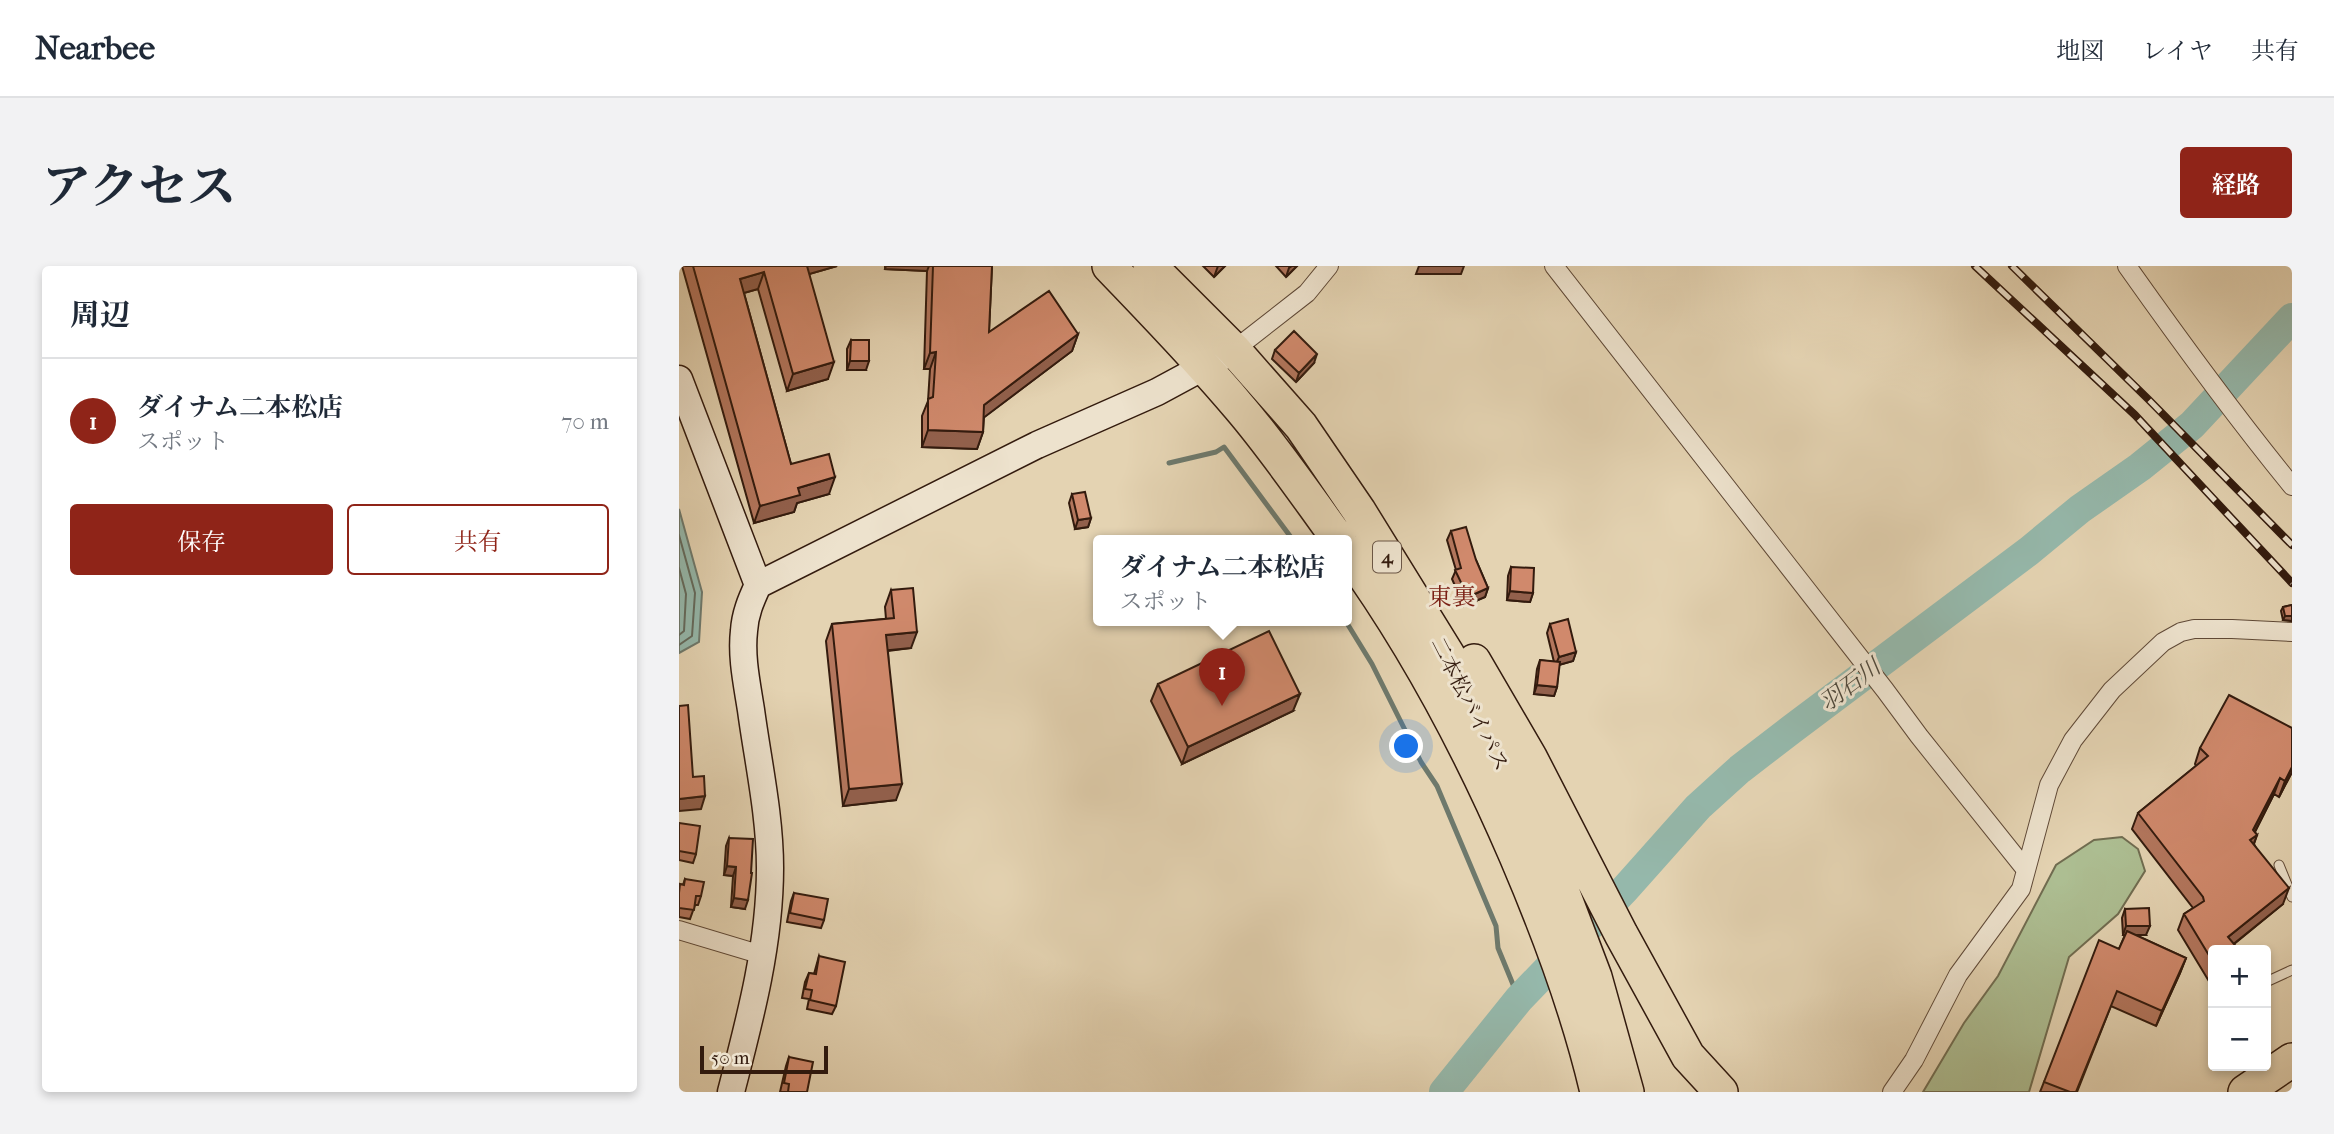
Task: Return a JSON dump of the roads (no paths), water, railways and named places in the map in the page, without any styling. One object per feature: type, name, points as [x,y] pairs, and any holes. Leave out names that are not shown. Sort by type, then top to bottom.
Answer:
[{"type":"highway","points":[[1109,266],[1248,418],[1336,535]]},
{"type":"highway","name":"二本松バイパス","points":[[1150,266],[1234,350],[1301,426],[1359,511],[1448,655],[1562,890],[1582,983],[1597,1092]]},
{"type":"highway","points":[[1301,426],[1342,471],[1456,631],[1530,757],[1621,934],[1688,1056],[1721,1092]]},
{"type":"highway","name":"二本松バイパス","points":[[1352,559],[1385,606],[1445,709],[1489,792],[1542,916],[1582,983],[1627,1092]]},
{"type":"highway","points":[[2247,1092],[2292,1059]]},
{"type":"highway","points":[[2247,1092],[2292,1069]]},
{"type":"street","points":[[731,1092],[762,955],[769,904],[769,839],[745,671],[743,632],[748,608],[758,585],[1037,445],[1157,392],[1204,368],[1234,350],[1307,293],[1329,266]]},
{"type":"street","points":[[1554,266],[2026,870]]},
{"type":"street","points":[[2127,266],[2189,355],[2292,486]]},
{"type":"street","points":[[679,379],[758,585]]},
{"type":"street","points":[[1892,1092],[1913,1060],[1958,975],[2021,889],[2049,785],[2067,749],[2112,690],[2163,642],[2181,632],[2194,629],[2292,632]]},
{"type":"street","points":[[679,930],[762,955]]},
{"type":"lane","points":[[2279,865],[2292,897]]},
{"type":"lane","points":[[2271,980],[2292,970]]},
{"type":"water","points":[[679,509],[702,592],[699,642],[679,653]]},
{"type":"waterway","name":"羽石川","points":[[1444,1092],[1519,999],[1625,889],[1698,807],[1740,769],[2192,425],[2292,318]]},
{"type":"waterway","points":[[1169,463],[1216,452],[1224,447],[1289,535]]},
{"type":"waterway","points":[[1349,626],[1372,664],[1421,762],[1437,786],[1496,926],[1498,948],[1519,999]]},
{"type":"railway","points":[[1975,266],[2135,415],[2292,583]]},
{"type":"railway","points":[[2012,266],[2292,545]]},
{"type":"place","name":"ダイナム二本松店","points":[[1222,706]]},
{"type":"district","name":"東裏","points":[[1452,597]]}]
